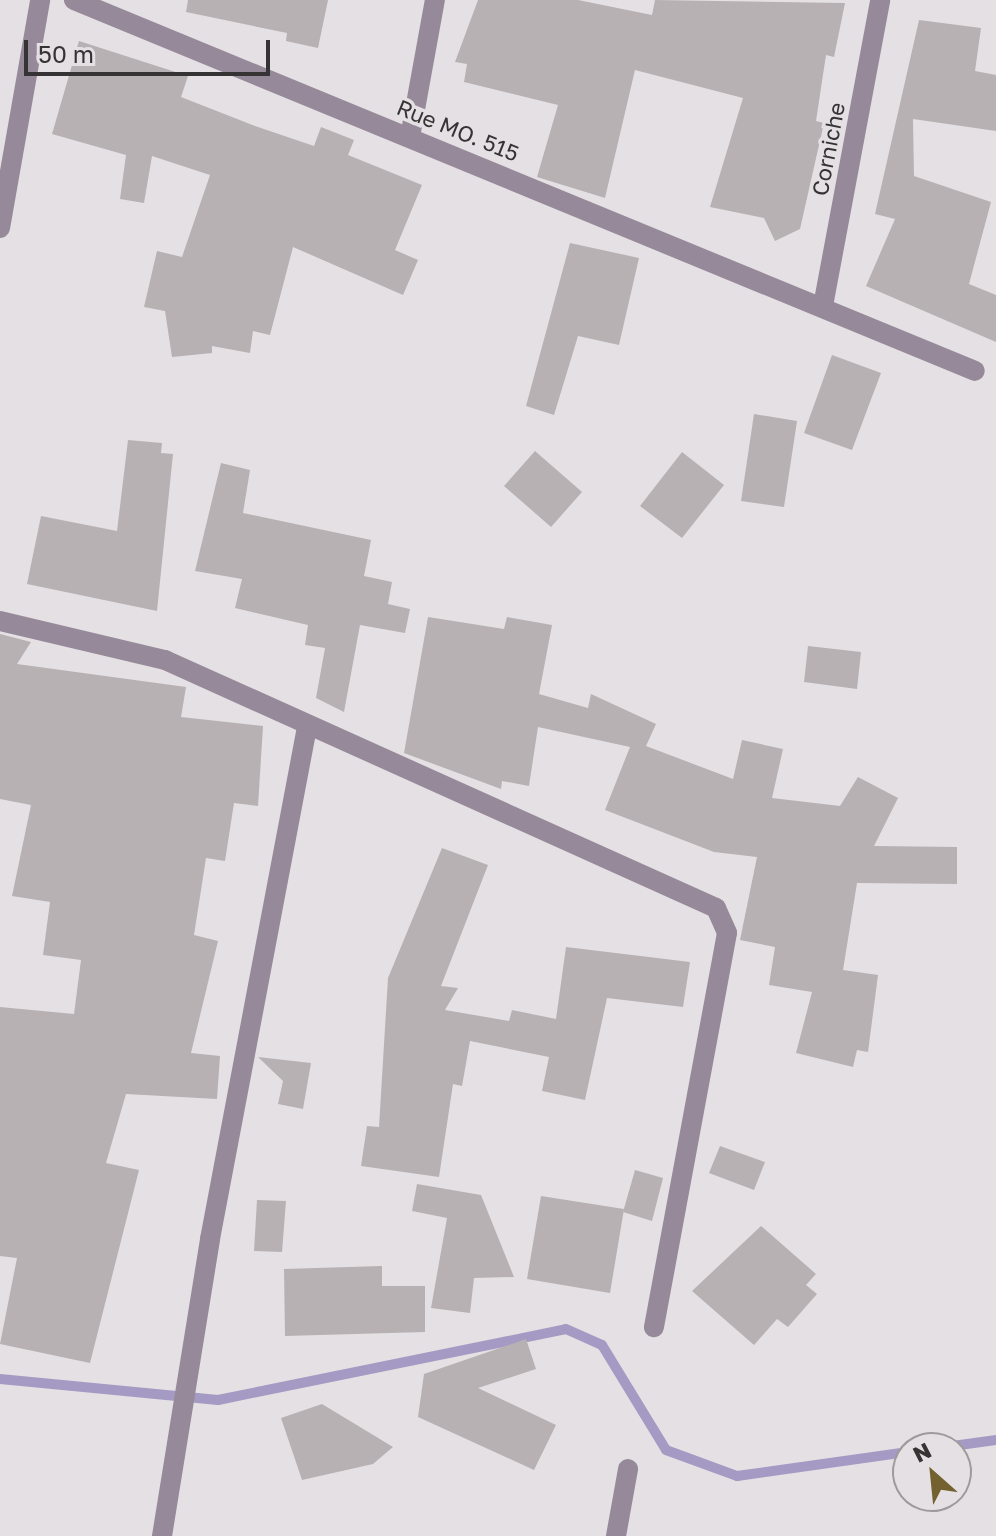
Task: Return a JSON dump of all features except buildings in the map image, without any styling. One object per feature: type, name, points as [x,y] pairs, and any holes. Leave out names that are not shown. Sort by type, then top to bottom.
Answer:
[{"type":"street","points":[[0,228],[40,0]]},
{"type":"street","name":"Rue MO. 515","points":[[74,0],[975,371]]},
{"type":"street","points":[[410,137],[435,0]]},
{"type":"street","name":"Corniche","points":[[823,306],[880,0]]},
{"type":"street","points":[[0,621],[165,660],[307,727],[716,908],[727,933],[654,1327]]},
{"type":"street","points":[[162,1536],[307,727]]},
{"type":"street","points":[[616,1536],[628,1469]]},
{"type":"waterway","points":[[0,1379],[218,1400],[566,1329],[602,1345],[666,1450],[737,1476],[892,1454]]},
{"type":"waterway","points":[[972,1443],[996,1440]]}]
